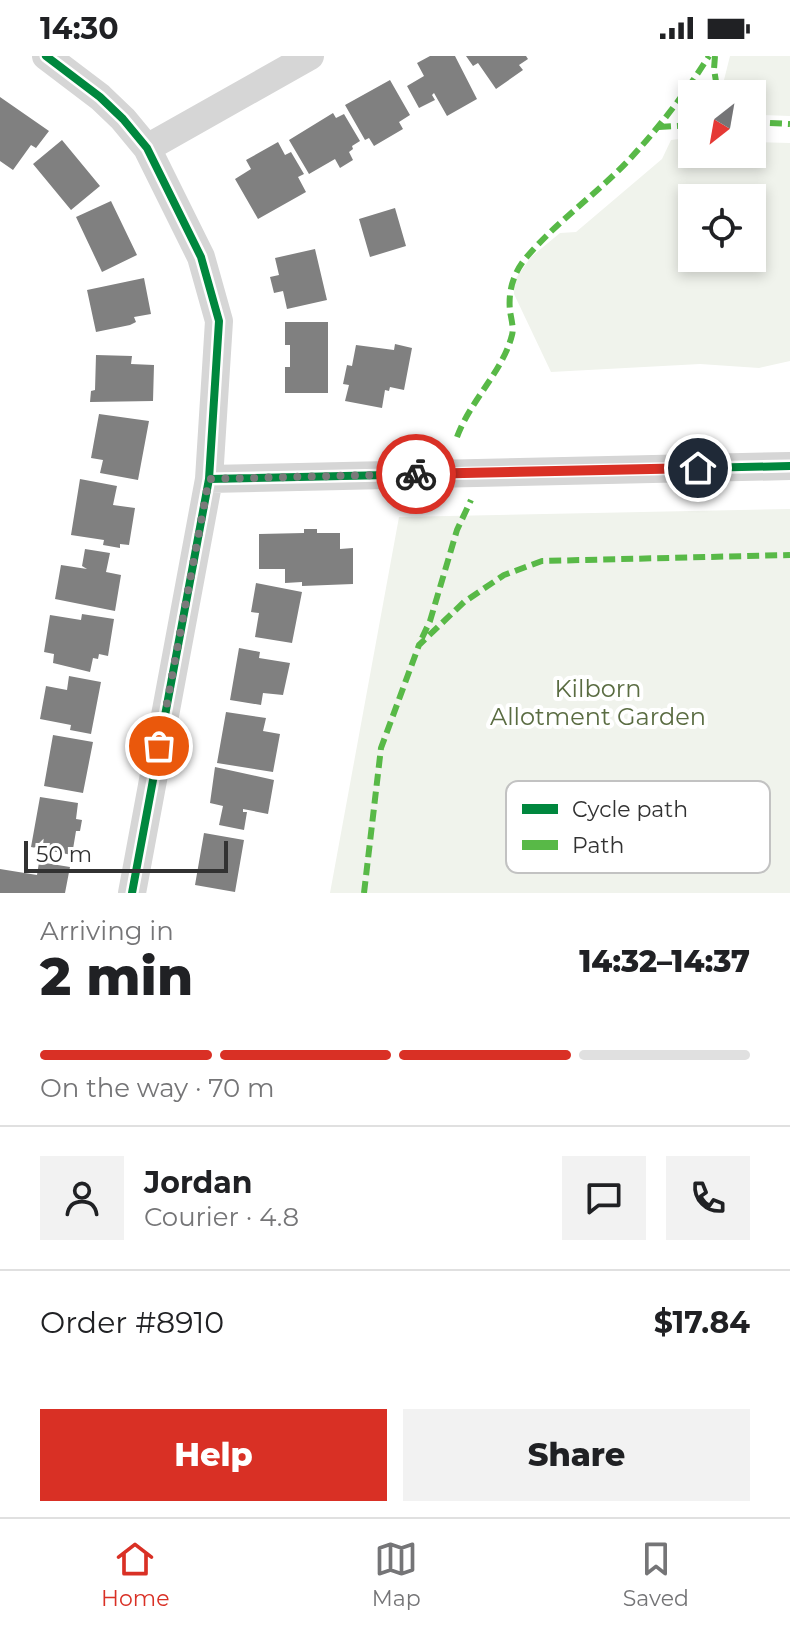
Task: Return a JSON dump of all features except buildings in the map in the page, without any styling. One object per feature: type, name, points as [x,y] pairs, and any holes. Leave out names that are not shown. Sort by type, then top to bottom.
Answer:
[{"type":"street","points":[[46,56],[100,97],[147,148],[201,257],[219,321],[209,479],[132,893]]},
{"type":"street","points":[[147,148],[310,56]]},
{"type":"street","points":[[209,479],[790,466]]},
{"type":"green space","points":[[730,56],[790,56],[790,116],[766,115],[766,80],[724,80]]},
{"type":"green space","points":[[678,139],[678,168],[766,168],[766,142],[790,143],[790,361],[759,368],[700,364],[551,372],[514,294],[514,281],[531,257],[560,233],[576,232],[662,159],[671,140]]},
{"type":"green space","name":"Kilborn Allotment Garden","points":[[790,509],[790,893],[330,893],[399,517]]},
{"type":"marked path","points":[[457,437],[508,348],[513,332],[511,290],[521,265],[549,233],[638,150],[671,111],[709,56]]},
{"type":"marked path","points":[[715,56],[716,80]]},
{"type":"marked path","points":[[766,123],[790,124]]},
{"type":"marked path","points":[[659,127],[678,126]]},
{"type":"marked path","points":[[422,638],[457,530],[471,500]]},
{"type":"marked path","points":[[364,893],[381,748],[419,645],[464,602],[504,575],[542,561],[790,555]]},
{"type":"cycle path","points":[[46,56],[100,97],[147,148],[201,257],[219,321],[209,479],[132,893]]},
{"type":"cycle path","points":[[209,479],[790,466]]},
{"type":"way so far","points":[[159,746],[209,479],[416,474]]},
{"type":"route","points":[[416,474],[698,468]]}]
